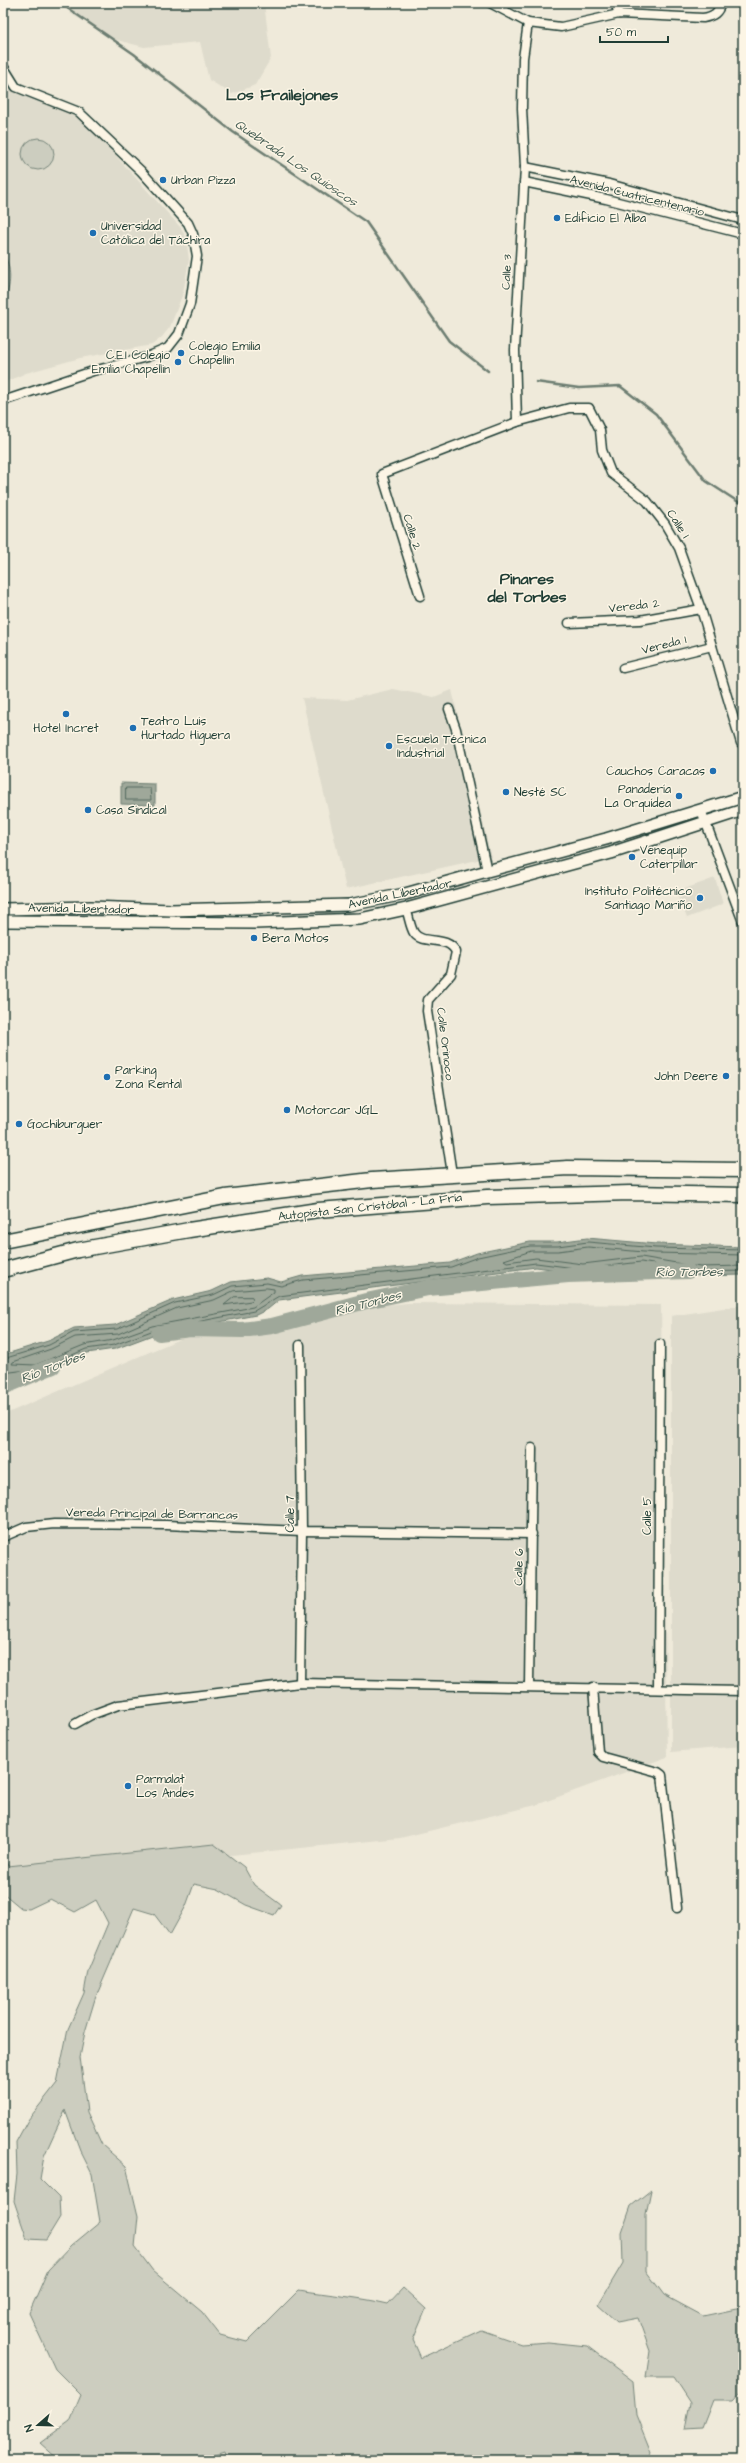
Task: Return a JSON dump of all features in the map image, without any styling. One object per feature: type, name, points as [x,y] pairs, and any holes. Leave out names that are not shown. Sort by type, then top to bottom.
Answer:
[{"type":"highway","name":"Autopista San Cristóbal - La Fría","points":[[3,1241],[225,1197],[452,1174],[568,1168],[743,1170]]},
{"type":"highway","name":"Autopista San Cristóbal - La Fría","points":[[3,1270],[85,1249],[189,1230],[326,1209],[487,1196],[630,1193],[743,1195]]},
{"type":"main road","name":"Avenida Libertador","points":[[3,909],[91,907],[209,910],[349,905],[405,894],[487,872],[743,797]]},
{"type":"main road","name":"Avenida Libertador","points":[[3,921],[255,923],[360,919],[406,909],[611,853],[743,810]]},
{"type":"street","points":[[490,3],[528,23],[561,27],[619,14],[703,18],[712,17],[719,11],[722,3]]},
{"type":"street","points":[[615,3],[619,14]]},
{"type":"street","name":"Calle 3","points":[[517,422],[515,350],[525,167],[522,108],[523,58],[528,23]]},
{"type":"street","points":[[3,66],[16,87],[79,112],[141,171],[188,223],[193,234],[197,256],[190,304],[178,334],[168,348],[147,357],[93,372],[3,401]]},
{"type":"street","name":"Avenida Cuatricentenario","points":[[525,167],[609,184],[743,220]]},
{"type":"street","name":"Avenida Cuatricentenario","points":[[524,182],[606,199],[743,234]]},
{"type":"street","name":"Calle 1","points":[[517,422],[569,408],[589,408],[600,430],[602,450],[610,473],[647,501],[665,524],[679,548],[701,609],[741,743]]},
{"type":"street","name":"Calle 2","points":[[420,596],[382,474],[517,422]]},
{"type":"street","name":"Vereda 2","points":[[569,623],[640,620],[701,609]]},
{"type":"street","name":"Vereda 1","points":[[623,668],[712,646]]},
{"type":"street","points":[[449,709],[456,729],[487,872]]},
{"type":"street","points":[[701,810],[743,922]]},
{"type":"street","name":"Calle Orinoco","points":[[406,909],[415,934],[419,937],[448,943],[456,952],[451,974],[428,1000],[427,1011],[452,1174]]},
{"type":"street","name":"Calle 5","points":[[658,1689],[660,1344]]},
{"type":"street","name":"Calle 7","points":[[300,1345],[302,1531],[300,1683]]},
{"type":"street","name":"Calle 6","points":[[528,1686],[532,1534],[532,1448]]},
{"type":"street","name":"Vereda Principal de Barrancas","points":[[3,1537],[26,1527],[54,1524],[166,1525],[302,1531],[532,1534]]},
{"type":"street","points":[[75,1724],[91,1715],[118,1705],[300,1683],[443,1687],[528,1686],[743,1690]]},
{"type":"street","points":[[593,1687],[598,1752],[603,1757],[658,1772],[662,1776],[677,1908]]},
{"type":"shaded area","points":[[70,3],[264,3],[271,58],[255,85],[232,94],[209,80],[200,42],[144,47],[113,39],[70,13]]},
{"type":"shaded area","name":"Universidad Católica del Táchira","points":[[3,78],[17,94],[55,106],[87,124],[181,228],[186,238],[189,260],[183,293],[170,327],[162,337],[152,345],[80,358],[26,373],[3,383]]},
{"type":"shaded area","points":[[38,138],[49,143],[54,154],[49,165],[38,170],[27,165],[22,154],[27,143]]},
{"type":"shaded area","points":[[3,252],[8,264],[10,277],[8,290],[3,302]]},
{"type":"shaded area","name":"Escuela Técnica Industrial","points":[[393,689],[434,697],[452,690],[491,857],[346,889],[302,698],[347,700]]},
{"type":"shaded area","name":"Instituto Politécnico Santiago Mariño","points":[[715,878],[723,904],[687,918],[676,892]]},
{"type":"shaded area","points":[[408,1303],[661,1305],[667,1757],[536,1805],[400,1838],[5,1878],[3,1857],[3,1415],[196,1332],[325,1310]]},
{"type":"shaded area","points":[[743,1305],[743,1746],[671,1752],[671,1316]]},
{"type":"shaded area","points":[[214,1844],[244,1867],[254,1885],[281,1905],[274,1915],[246,1905],[218,1889],[194,1884],[186,1906],[170,1935],[154,1914],[134,1908],[95,1999],[85,2032],[80,2057],[87,2112],[102,2145],[126,2166],[138,2216],[135,2247],[153,2271],[202,2312],[220,2335],[247,2342],[299,2290],[388,2304],[403,2288],[426,2309],[413,2340],[421,2358],[481,2330],[521,2344],[548,2342],[587,2346],[633,2381],[636,2415],[651,2452],[646,2460],[228,2460],[225,2452],[200,2460],[59,2460],[40,2443],[70,2421],[81,2395],[55,2369],[29,2313],[48,2270],[71,2246],[100,2222],[92,2174],[80,2150],[65,2110],[44,2156],[40,2179],[59,2198],[60,2217],[46,2240],[27,2239],[14,2201],[17,2174],[16,2142],[28,2120],[57,2083],[68,2029],[84,1993],[88,1971],[108,1923],[96,1900],[75,1912],[50,1899],[29,1909],[21,1908],[3,1893],[3,1854],[8,1866]]},
{"type":"shaded area","points":[[651,2190],[646,2214],[646,2271],[664,2295],[703,2316],[741,2308],[743,2310],[743,2389],[733,2400],[713,2400],[702,2428],[685,2429],[690,2403],[673,2377],[646,2377],[650,2351],[638,2318],[617,2322],[598,2305],[623,2263],[622,2232],[631,2206]]},
{"type":"water","points":[[121,783],[155,784],[155,805],[121,804]]},
{"type":"water","points":[[587,1238],[656,1244],[743,1247],[743,1275],[699,1276],[641,1266],[583,1273],[536,1267],[279,1300],[268,1309],[256,1315],[155,1334],[115,1349],[87,1353],[43,1372],[3,1378],[3,1355],[48,1341],[74,1328],[115,1325],[173,1300],[212,1291],[231,1282],[267,1278],[281,1282],[302,1276],[450,1263],[477,1253],[530,1242],[557,1242]]},
{"type":"waterway","name":"Quebrada Los Quioscos","points":[[60,3],[134,54],[233,132],[366,222],[449,341],[488,371]]},
{"type":"waterway","name":"Quebrada Los Quioscos","points":[[536,382],[579,388],[620,386],[656,414],[706,481],[743,505]]},
{"type":"waterway","name":"Río Torbes","points":[[159,1333],[190,1329],[242,1330],[272,1326],[366,1301],[428,1288],[568,1275],[688,1271]]},
{"type":"waterway","name":"Río Torbes","points":[[3,1387],[53,1366]]},
{"type":"place","name":"Urban Pizza","points":[[163,180]]},
{"type":"place","name":"Edificio El Alba","points":[[557,218]]},
{"type":"place","name":"Universidad Católica del Táchira","points":[[93,233]]},
{"type":"place","name":"Colegio Emilia Chapellin","points":[[181,353]]},
{"type":"place","name":"C.E.I Colegio Emilia Chapellin","points":[[178,362]]},
{"type":"place","name":"Hotel Incret","points":[[66,714]]},
{"type":"place","name":"Teatro Luis Hurtado Higuera","points":[[133,728]]},
{"type":"place","name":"Escuela Técnica Industrial","points":[[389,746]]},
{"type":"place","name":"Cauchos Caracas","points":[[713,771]]},
{"type":"place","name":"Nesté SC","points":[[506,792]]},
{"type":"place","name":"Panadería La Orquídea","points":[[679,796]]},
{"type":"place","name":"Casa Sindical","points":[[88,810]]},
{"type":"place","name":"Venequip Caterpillar","points":[[632,857]]},
{"type":"place","name":"Instituto Politécnico Santiago Mariño","points":[[700,898]]},
{"type":"place","name":"Bera Motos","points":[[254,938]]},
{"type":"place","name":"John Deere","points":[[726,1076]]},
{"type":"place","name":"Parking Zona Rental","points":[[107,1077]]},
{"type":"place","name":"Motorcar JGL","points":[[287,1110]]},
{"type":"place","name":"Gochiburguer","points":[[19,1124]]},
{"type":"place","name":"Parmalat Los Andes","points":[[128,1786]]},
{"type":"district","name":"Los Frailejones","points":[[282,95]]},
{"type":"district","name":"Pinares del Torbes","points":[[527,588]]}]
